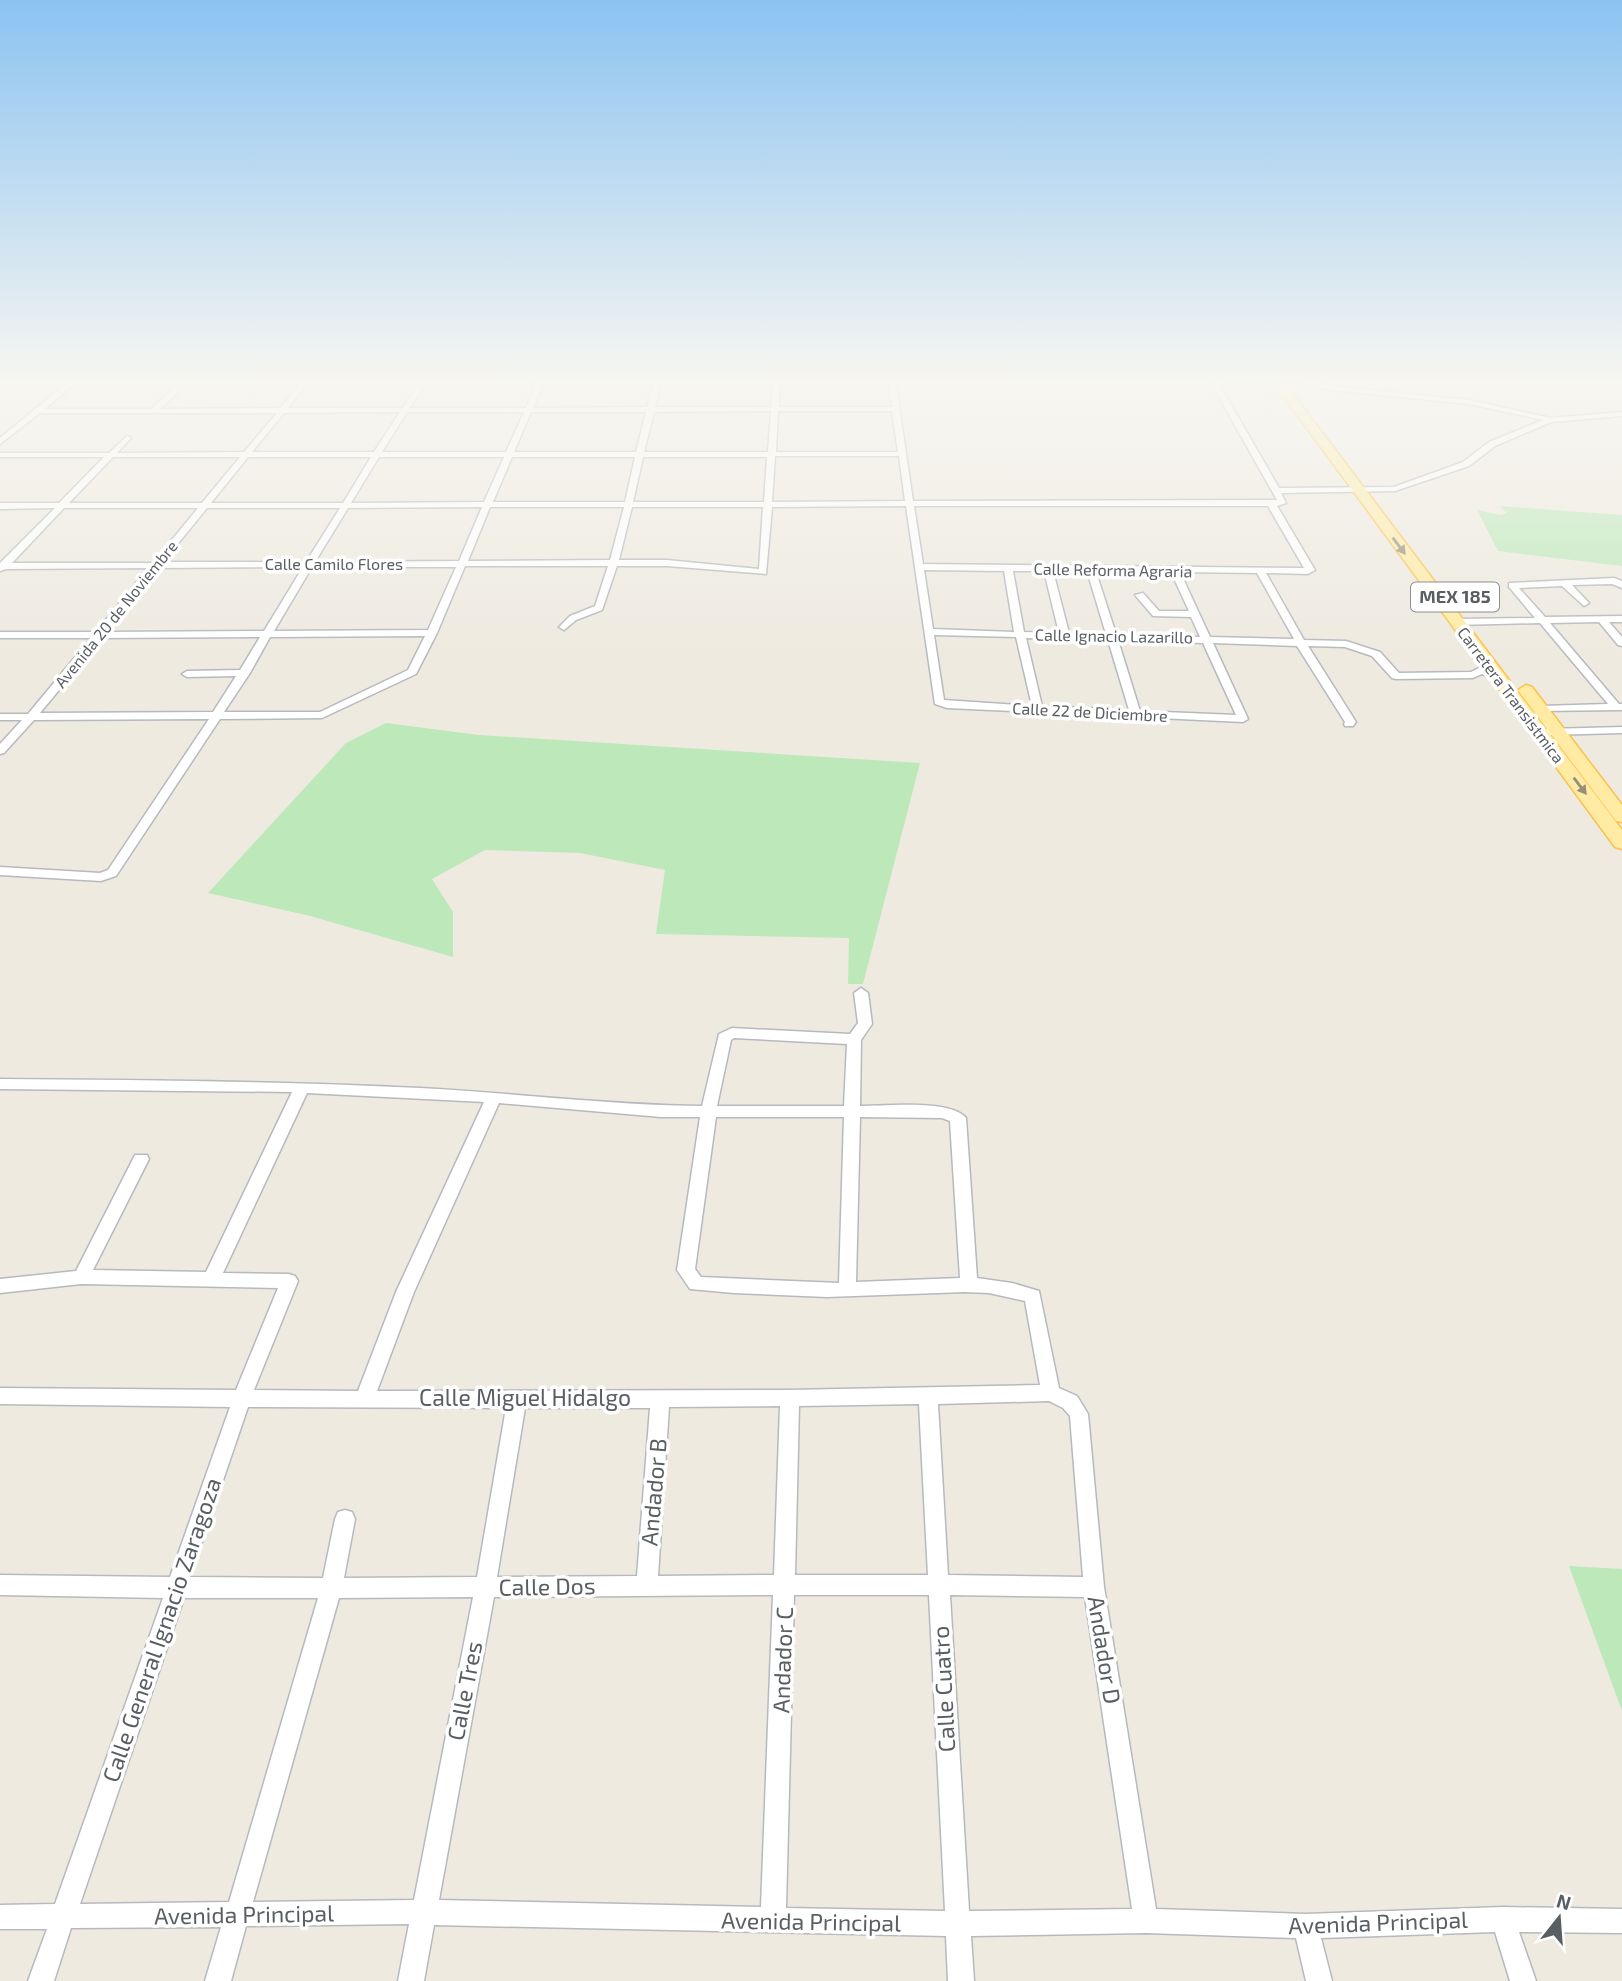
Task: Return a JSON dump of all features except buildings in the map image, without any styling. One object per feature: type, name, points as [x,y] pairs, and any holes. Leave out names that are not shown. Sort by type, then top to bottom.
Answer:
[{"type":"main road","points":[[1349,470],[1366,491]]},
{"type":"main road","name":"Carretera Transistmica","points":[[1353,470],[1456,622],[1622,843]]},
{"type":"main road","name":"Carretera Transistmica","points":[[1366,491],[1403,526],[1473,622],[1562,732],[1622,817]]},
{"type":"main road","points":[[1497,678],[1514,689],[1534,716],[1562,732]]},
{"type":"street","points":[[1,567],[96,470]]},
{"type":"street","name":"Avenida 20 de Noviembre","points":[[0,751],[99,636],[234,470]]},
{"type":"street","points":[[0,871],[101,877],[112,873],[218,716],[368,470]]},
{"type":"street","points":[[0,717],[322,715],[412,672],[432,633],[501,470]]},
{"type":"street","points":[[564,627],[573,618],[599,608],[615,563],[635,470]]},
{"type":"street","points":[[768,504],[771,470]]},
{"type":"street","points":[[904,470],[907,504],[928,632]]},
{"type":"street","points":[[0,506],[1283,503],[1264,470]]},
{"type":"street","points":[[1276,491],[1366,491],[1408,486],[1449,470]]},
{"type":"street","name":"Calle Reforma Agraria","points":[[919,567],[1261,572],[1310,570],[1271,503]]},
{"type":"street","name":"Calle Camilo Flores","points":[[1,567],[667,563],[763,572],[768,504]]},
{"type":"street","points":[[1008,568],[1020,635],[1038,710]]},
{"type":"street","points":[[1048,569],[1065,635]]},
{"type":"street","points":[[1091,569],[1136,714]]},
{"type":"street","points":[[1175,571],[1207,638]]},
{"type":"street","points":[[1261,572],[1349,724]]},
{"type":"street","points":[[1619,707],[1513,583],[1614,581],[1622,585]]},
{"type":"street","points":[[1564,582],[1584,603]]},
{"type":"street","points":[[1140,594],[1156,614],[1194,614]]},
{"type":"street","points":[[1601,619],[1622,643]]},
{"type":"street","points":[[1456,622],[1622,619]]},
{"type":"street","name":"Calle Ignacio Lazarillo","points":[[928,632],[1300,642],[1362,648],[1376,654],[1395,676],[1473,675],[1481,670],[1497,678]]},
{"type":"street","name":"Calle 22 de Diciembre","points":[[928,632],[939,702],[947,705],[1242,719],[1207,638]]},
{"type":"street","points":[[0,635],[432,633]]},
{"type":"street","points":[[187,674],[245,673]]},
{"type":"street","points":[[1544,709],[1619,707]]},
{"type":"street","points":[[1539,732],[1622,730]]},
{"type":"street","points":[[847,1290],[854,1039],[865,1024],[861,993]]},
{"type":"street","points":[[854,1039],[732,1034],[724,1037],[686,1270],[696,1284],[847,1290],[969,1286],[1016,1289],[1033,1296],[1051,1392]]},
{"type":"street","points":[[0,1084],[302,1087],[710,1112],[943,1112],[958,1118],[969,1286]]},
{"type":"street","points":[[0,1286],[81,1277],[212,1278],[302,1087]]},
{"type":"street","points":[[365,1397],[405,1292],[494,1097]]},
{"type":"street","points":[[81,1277],[141,1159]]},
{"type":"street","name":"Calle General Ignacio Zaragoza","points":[[41,1981],[242,1398],[289,1281],[212,1278]]},
{"type":"street","name":"Calle Miguel Hidalgo","points":[[0,1396],[365,1397],[517,1401],[790,1399],[1051,1392]]},
{"type":"street","name":"Andador D","points":[[1051,1392],[1070,1402],[1079,1414],[1094,1587],[1146,1921]]},
{"type":"street","name":"Calle Cuatro","points":[[928,1396],[961,1981]]},
{"type":"street","name":"Andador B","points":[[647,1585],[660,1399]]},
{"type":"street","name":"Andador C","points":[[773,1921],[790,1399]]},
{"type":"street","name":"Calle Tres","points":[[411,1981],[485,1589],[517,1401]]},
{"type":"street","points":[[218,1981],[331,1589],[345,1519]]},
{"type":"street","name":"Calle Dos","points":[[0,1585],[175,1589],[485,1589],[786,1584],[1094,1587]]},
{"type":"street","name":"Avenida Principal","points":[[0,1917],[422,1912],[957,1924],[1146,1921],[1306,1926],[1503,1919],[1622,1921]]},
{"type":"street","points":[[1503,1919],[1523,1981]]},
{"type":"street","points":[[1306,1926],[1319,1981]]},
{"type":"green space","points":[[1499,506],[1622,515],[1622,566],[1498,551],[1477,510],[1500,515],[1507,513]]},
{"type":"green space","points":[[386,723],[479,735],[920,763],[863,984],[848,984],[849,938],[656,934],[665,870],[580,853],[485,850],[432,879],[453,912],[453,957],[310,916],[208,893],[346,743]]},
{"type":"green space","points":[[1569,1566],[1622,1569],[1622,1711]]}]
